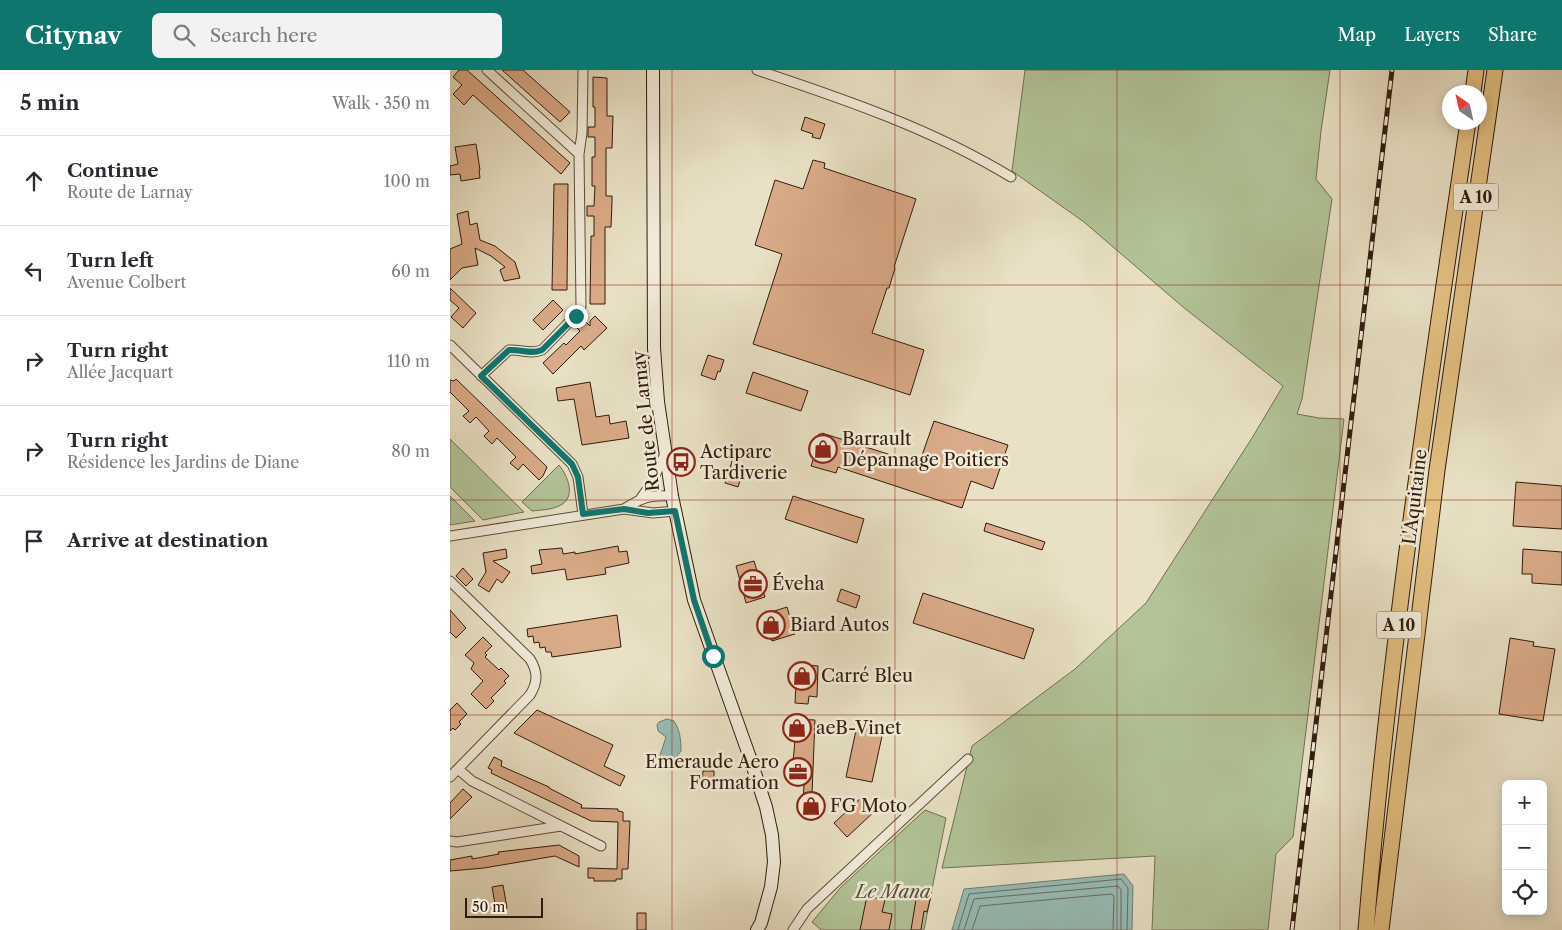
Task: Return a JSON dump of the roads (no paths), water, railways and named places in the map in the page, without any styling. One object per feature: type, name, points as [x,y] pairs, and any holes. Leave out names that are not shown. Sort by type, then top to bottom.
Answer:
[{"type":"highway","points":[[1474,85],[1476,70]]},
{"type":"highway","name":"L'Aquitaine","points":[[1381,930],[1437,470],[1495,70]]},
{"type":"highway","name":"L'Aquitaine","points":[[1366,930],[1380,785],[1410,535],[1467,130]]},
{"type":"street","points":[[487,70],[579,154]]},
{"type":"street","points":[[481,376],[509,350],[515,349],[535,353],[542,350],[579,312],[579,154],[582,133],[583,70]]},
{"type":"street","name":"Route de Larnay","points":[[653,70],[654,348],[658,402],[672,496],[694,600],[749,755],[766,807],[772,835],[774,862],[771,887],[761,923],[757,930]]},
{"type":"street","points":[[757,70],[857,104],[941,140],[1011,177]]},
{"type":"street","points":[[450,344],[572,464],[578,477],[583,514]]},
{"type":"street","points":[[624,509],[641,498],[651,484],[665,454]]},
{"type":"street","points":[[641,498],[672,496]]},
{"type":"street","points":[[450,536],[624,509],[648,513],[675,511]]},
{"type":"street","points":[[450,581],[530,659],[536,676],[535,686],[530,695],[450,777]]},
{"type":"street","points":[[793,930],[807,909],[968,759]]},
{"type":"street","points":[[458,769],[472,781],[601,846]]},
{"type":"street","points":[[450,841],[457,842],[562,826]]},
{"type":"water","points":[[667,719],[674,721],[678,728],[680,739],[681,751],[674,760],[673,769],[656,768],[666,737],[658,731],[657,725],[659,722]]},
{"type":"water","points":[[1124,874],[1133,886],[1132,930],[952,930],[964,889]]},
{"type":"railway","points":[[1292,930],[1392,70]]},
{"type":"place","name":"Barrault Dépannage Poitiers","points":[[823,449]]},
{"type":"place","name":"Actiparc Tardiverie","points":[[681,462]]},
{"type":"place","name":"Éveha","points":[[753,584]]},
{"type":"place","name":"Biard Autos","points":[[771,625]]},
{"type":"place","name":"Carré Bleu","points":[[802,676]]},
{"type":"place","name":"aeB-Vinet","points":[[797,728]]},
{"type":"place","name":"Emeraude Aero Formation","points":[[798,772]]},
{"type":"place","name":"FG Moto","points":[[811,806]]},
{"type":"park label","name":"Le Mana","points":[[893,892]]}]
